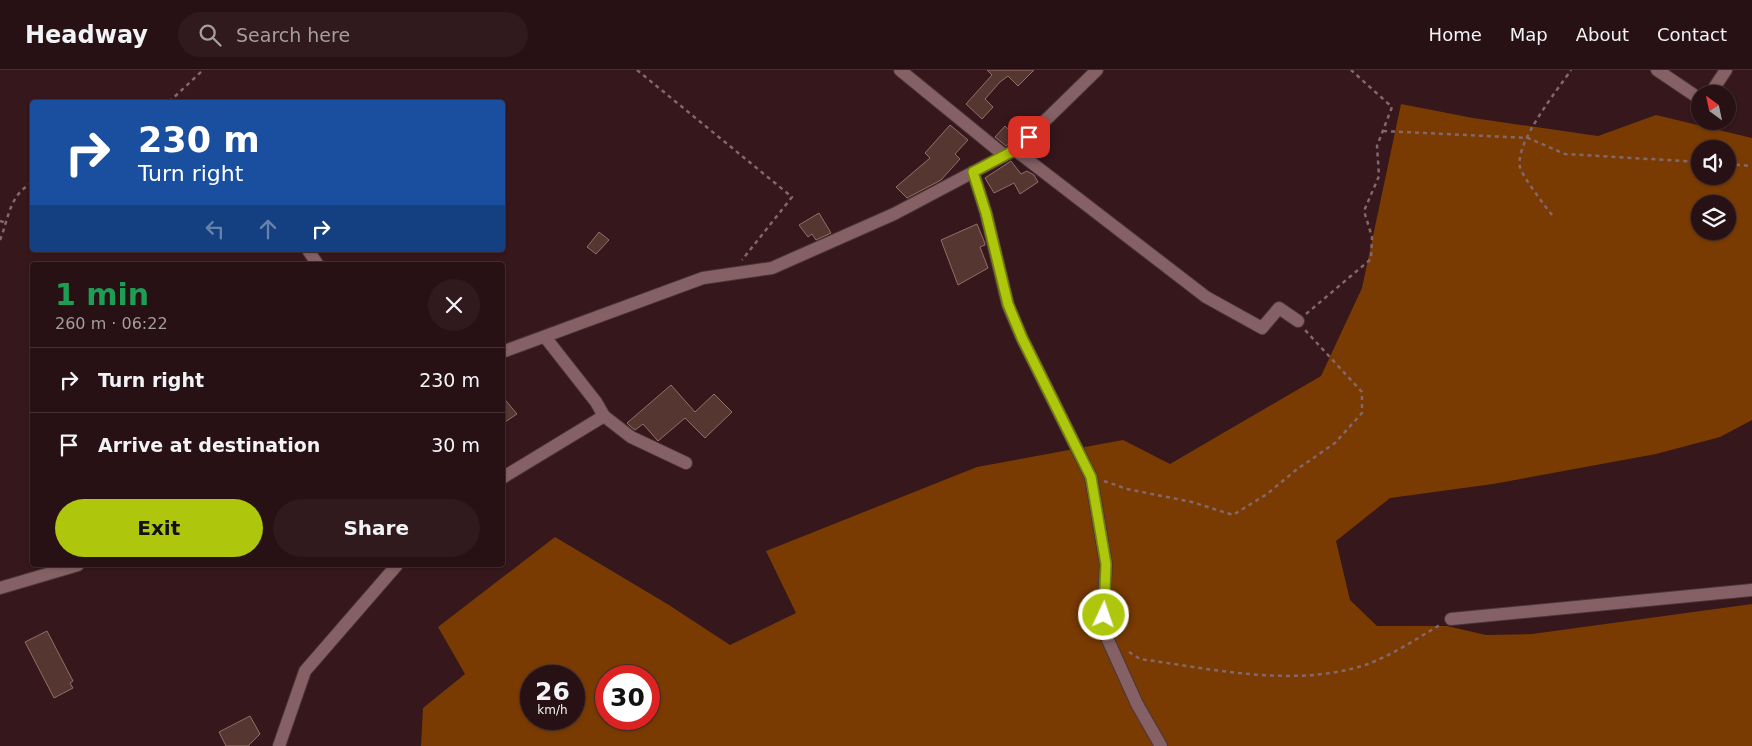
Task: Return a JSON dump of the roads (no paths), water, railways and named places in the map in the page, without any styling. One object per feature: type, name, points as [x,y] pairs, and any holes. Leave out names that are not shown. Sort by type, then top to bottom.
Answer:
[{"type":"street","points":[[900,70],[1206,297],[1262,328],[1279,308],[1298,321]]},
{"type":"street","points":[[505,351],[703,278],[772,268],[894,214],[1010,153],[1097,70]]},
{"type":"street","points":[[1657,70],[1691,93]]},
{"type":"street","points":[[1716,85],[1726,70]]},
{"type":"street","points":[[973,172],[986,213],[1008,304],[1022,338],[1091,477],[1106,564],[1104,615],[1108,640],[1137,704],[1161,746]]},
{"type":"street","points":[[545,337],[596,402],[604,416],[631,437],[686,464]]},
{"type":"street","points":[[505,476],[604,416]]},
{"type":"street","points":[[0,588],[71,567]]},
{"type":"street","points":[[279,746],[306,671],[395,567]]},
{"type":"street","points":[[1451,619],[1752,590]]}]
